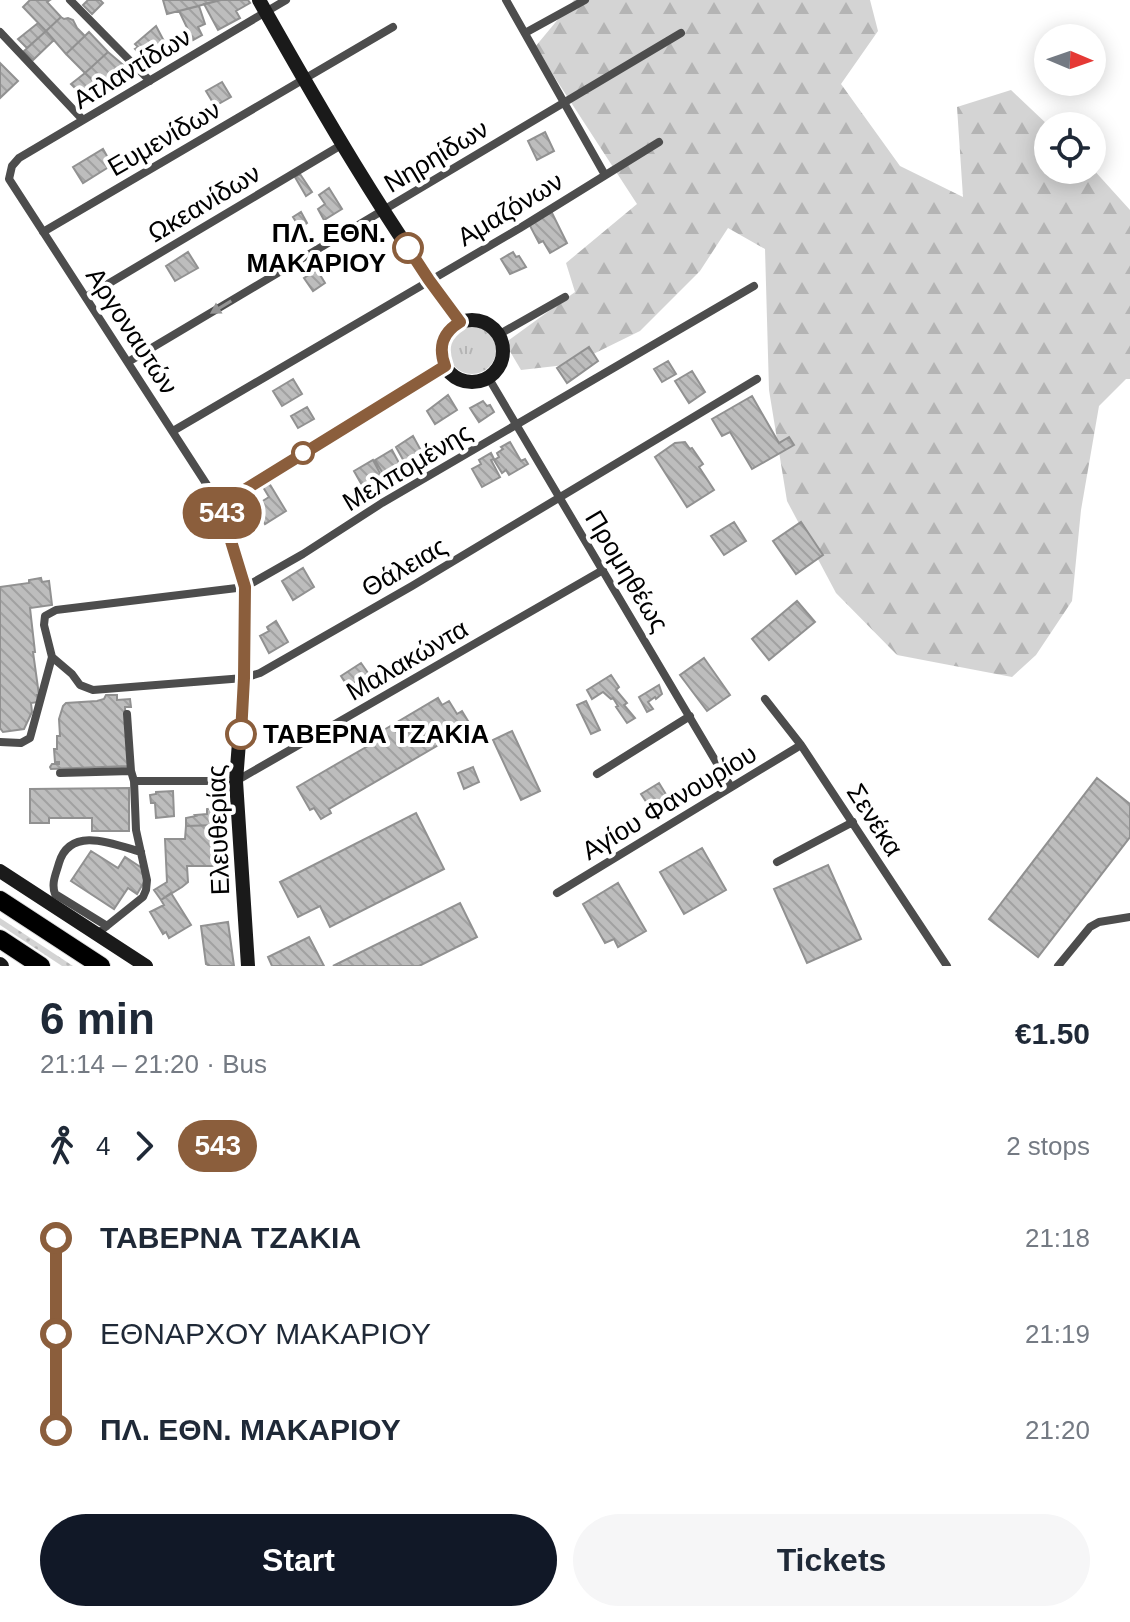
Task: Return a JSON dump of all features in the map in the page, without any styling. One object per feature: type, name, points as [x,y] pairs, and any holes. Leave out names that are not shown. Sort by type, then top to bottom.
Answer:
[{"type":"highway","points":[[0,885],[61,939]]},
{"type":"highway","points":[[0,900],[101,966]]},
{"type":"highway","points":[[0,939],[41,966]]},
{"type":"street","points":[[70,0],[150,81]]},
{"type":"street","name":"Ατλαντίδων","points":[[9,179],[12,166],[19,158],[150,81],[263,6],[286,0]]},
{"type":"street","points":[[506,0],[605,175]]},
{"type":"street","points":[[525,33],[585,0]]},
{"type":"street","points":[[263,6],[384,211],[460,322]]},
{"type":"street","name":"Ευμενίδων","points":[[43,232],[393,27]]},
{"type":"street","points":[[0,32],[83,120]]},
{"type":"street","name":"Νηρηίδων","points":[[128,362],[681,33]]},
{"type":"street","name":"Αμαζόνων","points":[[173,431],[520,228],[659,142]]},
{"type":"street","name":"Ωκεανίδων","points":[[86,297],[343,144]]},
{"type":"street","name":"Αργοναυτών","points":[[9,179],[220,505]]},
{"type":"street","name":"Μελπομένης","points":[[52,657],[44,625],[45,616],[56,610],[245,587],[382,503],[754,286]]},
{"type":"street","points":[[498,335],[565,297]]},
{"type":"street","points":[[481,321],[498,335],[502,342],[501,362],[488,377],[468,382],[450,373],[445,366],[441,355],[442,345],[451,327],[460,322],[481,321]]},
{"type":"street","points":[[220,505],[445,366]]},
{"type":"street","name":"Προμηθέως","points":[[488,377],[731,787]]},
{"type":"street","name":"Θάλειας","points":[[52,657],[80,685],[93,690],[244,678],[260,673],[412,586],[757,379]]},
{"type":"street","name":"Ελευθερίας","points":[[220,505],[245,587],[244,678],[236,781],[248,966]]},
{"type":"street","name":"Μαλακώντα","points":[[60,773],[236,781],[603,570]]},
{"type":"street","points":[[0,742],[21,743],[30,738],[52,657]]},
{"type":"street","name":"Σενέκα","points":[[765,699],[801,745],[947,966]]},
{"type":"street","points":[[102,930],[143,897],[146,890],[147,880],[136,830],[127,714]]},
{"type":"street","points":[[597,774],[690,716]]},
{"type":"street","name":"Αγίου Φανουρίου","points":[[557,893],[801,745]]},
{"type":"street","points":[[777,862],[853,822]]},
{"type":"street","points":[[141,852],[87,840],[75,842],[62,852],[52,886],[55,894],[146,966]]},
{"type":"street","points":[[0,871],[102,930]]},
{"type":"street","points":[[1058,966],[1090,927],[1099,922],[1130,917]]},
{"type":"green space","points":[[574,0],[870,0],[878,31],[841,84],[900,166],[963,197],[957,107],[1011,90],[1034,112],[1034,184],[1106,183],[1130,210],[1130,379],[1126,379],[1099,406],[1081,510],[1072,601],[1036,655],[1012,677],[897,655],[836,593],[787,501],[769,390],[765,249],[728,228],[700,271],[640,331],[581,360],[521,370],[505,343],[575,292],[566,263],[637,204],[535,47]]},
{"type":"green space","points":[[472,326],[489,333],[496,350],[489,367],[472,374],[455,367],[448,350],[455,333]]},
{"type":"green space","points":[[0,918],[73,966],[62,966],[0,925]]},
{"type":"building","points":[[30,0],[50,0],[47,2],[61,17],[46,31],[23,7]]},
{"type":"building","points":[[88,0],[103,3],[92,14],[83,5]]},
{"type":"building","points":[[163,0],[221,0],[167,14]]},
{"type":"building","points":[[221,0],[248,0],[250,3],[236,11],[240,18],[218,30],[204,4]]},
{"type":"building","points":[[199,6],[205,24],[198,27],[202,35],[193,40],[179,11]]},
{"type":"building","points":[[61,17],[73,20],[85,36],[66,54],[46,31]]},
{"type":"building","points":[[38,23],[46,31],[27,48],[18,39]]},
{"type":"building","points":[[156,26],[165,43],[147,57],[135,49],[138,47],[135,44]]},
{"type":"building","points":[[46,31],[54,40],[33,60],[24,51]]},
{"type":"building","points":[[89,32],[108,52],[85,73],[66,54]]},
{"type":"building","points":[[108,52],[136,76],[113,91],[107,85],[107,93],[85,73]]},
{"type":"building","points":[[0,63],[18,81],[0,98]]},
{"type":"building","points":[[85,73],[108,95],[103,98],[101,95],[95,102],[88,95],[85,98],[71,84]]},
{"type":"building","points":[[222,82],[231,97],[215,106],[206,91]]},
{"type":"building","points":[[545,132],[554,151],[537,160],[528,141]]},
{"type":"building","points":[[103,149],[112,165],[83,183],[73,167]]},
{"type":"building","points":[[300,174],[312,192],[306,196],[295,177]]},
{"type":"building","points":[[329,188],[342,209],[324,220],[318,209],[325,204],[319,195]]},
{"type":"building","points":[[551,211],[567,243],[550,253],[543,241],[539,243],[529,224]]},
{"type":"building","points":[[301,212],[307,223],[300,228],[293,217]]},
{"type":"building","points":[[188,252],[198,268],[175,281],[166,266]]},
{"type":"building","points":[[513,252],[526,267],[510,274],[501,259]]},
{"type":"building","points":[[317,270],[325,283],[313,291],[304,278]]},
{"type":"building","points":[[589,347],[598,361],[567,383],[557,368]]},
{"type":"building","points":[[668,361],[676,374],[662,382],[654,369]]},
{"type":"building","points":[[692,371],[705,392],[689,403],[675,381]]},
{"type":"building","points":[[293,379],[302,394],[282,406],[273,391]]},
{"type":"building","points":[[448,395],[457,410],[435,424],[427,411]]},
{"type":"building","points":[[752,396],[779,443],[789,437],[794,445],[752,469],[730,432],[722,436],[712,419]]},
{"type":"building","points":[[483,401],[494,412],[479,422],[470,408]]},
{"type":"building","points":[[307,407],[314,419],[298,428],[291,416]]},
{"type":"building","points":[[413,436],[424,456],[413,462],[418,470],[411,474],[396,447]]},
{"type":"building","points":[[510,442],[521,461],[525,459],[528,464],[509,475],[506,470],[502,473],[494,460],[499,457],[497,453],[503,449],[501,447]]},
{"type":"building","points":[[685,442],[703,464],[699,467],[714,490],[687,507],[655,457],[675,443]]},
{"type":"building","points":[[392,450],[405,474],[392,481],[388,475],[385,477],[375,460]]},
{"type":"building","points":[[491,453],[494,459],[491,460],[500,477],[482,487],[472,469]]},
{"type":"building","points":[[373,460],[381,475],[375,478],[375,489],[367,494],[354,471]]},
{"type":"building","points":[[269,483],[286,511],[265,524],[248,496],[254,492],[261,502],[269,497],[263,487]]},
{"type":"building","points":[[734,522],[746,541],[724,555],[711,536]]},
{"type":"building","points":[[801,522],[823,555],[796,574],[773,541]]},
{"type":"building","points":[[303,568],[314,587],[293,600],[282,581]]},
{"type":"building","points":[[41,578],[42,582],[49,581],[52,605],[30,608],[38,702],[31,703],[32,712],[24,729],[3,732],[0,728],[0,587]]},
{"type":"building","points":[[797,601],[815,622],[769,660],[752,639]]},
{"type":"building","points":[[276,621],[288,642],[269,653],[260,636],[269,631],[267,627]]},
{"type":"building","points":[[704,658],[730,695],[707,711],[680,675]]},
{"type":"building","points":[[361,663],[368,673],[348,687],[341,676]]},
{"type":"building","points":[[611,675],[619,687],[616,690],[627,703],[624,705],[635,718],[627,723],[613,698],[603,692],[592,699],[587,690]]},
{"type":"building","points":[[659,685],[662,694],[648,702],[653,709],[647,712],[639,697]]},
{"type":"building","points":[[106,695],[117,695],[117,700],[130,699],[131,707],[125,707],[128,766],[51,769],[52,764],[59,764],[55,762],[54,749],[57,749],[57,736],[60,736],[59,719],[63,706],[66,703],[97,701]]},
{"type":"building","points":[[438,698],[442,705],[449,701],[457,714],[462,711],[471,726],[329,809],[331,813],[321,819],[314,808],[310,810],[297,787],[380,739],[377,734]]},
{"type":"building","points":[[586,701],[600,730],[591,734],[577,705]]},
{"type":"building","points":[[512,731],[540,791],[521,800],[493,740]]},
{"type":"building","points":[[473,767],[479,782],[464,789],[458,773]]},
{"type":"building","points":[[1097,778],[1130,804],[1130,837],[1038,957],[989,919]]},
{"type":"building","points":[[659,783],[670,801],[653,812],[641,794]]},
{"type":"building","points":[[129,788],[129,831],[92,831],[92,818],[49,818],[49,823],[30,823],[30,789]]},
{"type":"building","points":[[173,791],[174,816],[156,818],[155,803],[151,803],[150,795]]},
{"type":"building","points":[[214,808],[215,825],[186,826],[186,818],[207,814],[207,809]]},
{"type":"building","points":[[416,813],[444,869],[330,927],[320,906],[298,917],[280,882]]},
{"type":"building","points":[[218,825],[219,866],[187,866],[188,882],[161,900],[154,890],[167,882],[165,839],[185,839],[186,826]]},
{"type":"building","points":[[702,848],[726,890],[684,914],[660,872]]},
{"type":"building","points":[[91,851],[118,868],[125,857],[142,868],[144,882],[137,894],[128,888],[114,909],[71,881]]},
{"type":"building","points":[[828,865],[861,939],[807,963],[774,889]]},
{"type":"building","points":[[618,883],[646,931],[618,947],[614,939],[605,943],[583,904]]},
{"type":"building","points":[[171,893],[191,925],[169,938],[166,932],[163,934],[150,912],[164,905],[161,900]]},
{"type":"building","points":[[460,903],[477,937],[419,966],[333,966]]},
{"type":"building","points":[[228,922],[234,966],[210,966],[206,964],[201,926]]},
{"type":"building","points":[[309,937],[324,966],[272,966],[268,957]]},
{"type":"bus line","name":"543","points":[[241,734],[245,587],[220,505],[445,366],[441,355],[445,335],[460,322],[408,248]]},
{"type":"place","name":"ΠΛ. ΕΘΝ. ΜΑΚΑΡΙΟΥ","points":[[408,248]]},
{"type":"place","name":"ΤΑΒΕΡΝΑ ΤΖΑΚΙΑ","points":[[241,734]]}]
